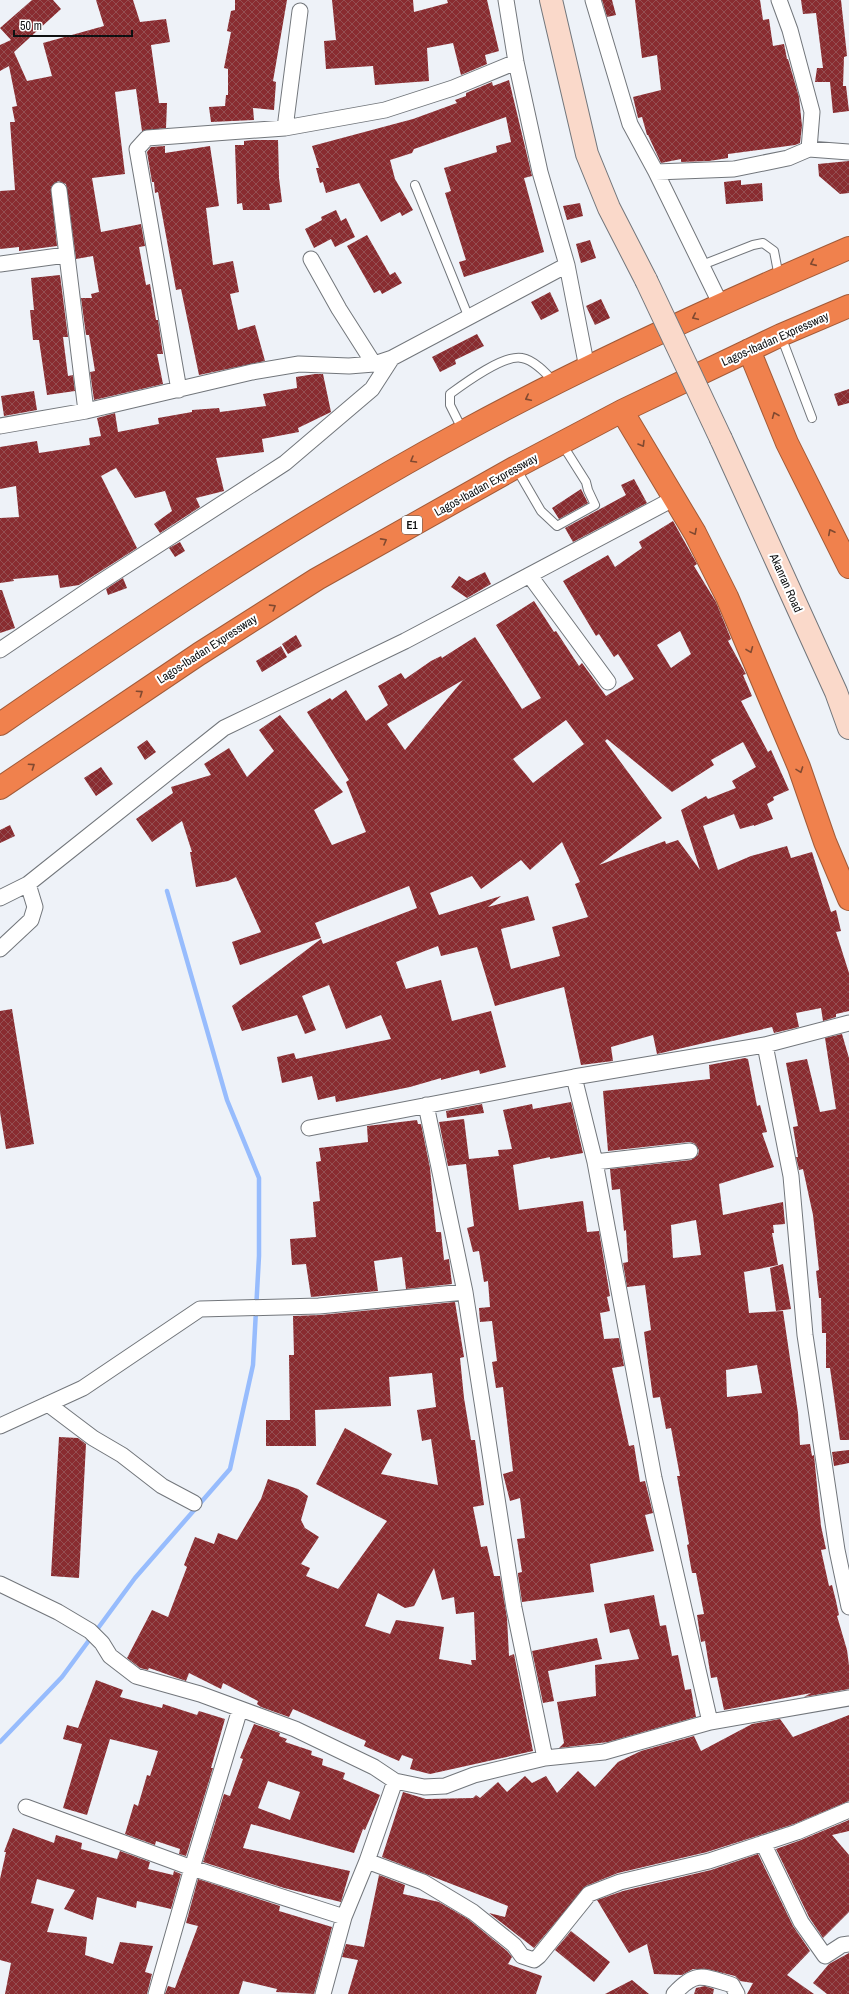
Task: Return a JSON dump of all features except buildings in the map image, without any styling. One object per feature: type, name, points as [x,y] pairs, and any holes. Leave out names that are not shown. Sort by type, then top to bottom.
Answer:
[{"type":"highway","points":[[0,724],[203,587],[276,540],[464,431],[587,368],[779,278],[849,248]]},
{"type":"highway","name":"Lagos-Ibadan Expressway","points":[[0,788],[199,654],[317,579],[516,467],[622,411],[781,335],[849,306]]},
{"type":"highway","points":[[749,350],[787,443],[848,565]]},
{"type":"highway","points":[[622,411],[695,533],[748,645],[799,767],[825,842],[849,899]]},
{"type":"main road","name":"Akanran Road","points":[[551,0],[587,154],[609,208],[646,280],[721,439],[836,692],[849,728]]},
{"type":"street","points":[[506,0],[516,62],[540,172],[567,265],[587,368]]},
{"type":"street","points":[[593,0],[630,124],[656,172],[721,305]]},
{"type":"street","points":[[779,0],[790,30],[812,112],[809,149]]},
{"type":"street","points":[[285,128],[300,11]]},
{"type":"street","points":[[179,390],[137,150],[147,138],[285,128],[385,110],[453,88],[516,62]]},
{"type":"street","points":[[656,172],[734,169],[788,158],[809,149],[849,152]]},
{"type":"street","points":[[59,190],[86,411]]},
{"type":"street","points":[[0,264],[66,255]]},
{"type":"street","points":[[311,259],[339,309],[374,364]]},
{"type":"street","points":[[0,426],[86,411],[252,372],[299,364],[349,366],[374,364],[392,358],[567,265]]},
{"type":"street","points":[[0,650],[96,585],[285,463],[372,389],[392,358]]},
{"type":"street","points":[[0,898],[28,884],[224,728],[405,641],[675,498]]},
{"type":"street","points":[[530,576],[608,682]]},
{"type":"street","points":[[0,949],[31,920],[35,907],[28,884]]},
{"type":"street","points":[[309,1128],[574,1077],[765,1045],[849,1023]]},
{"type":"street","points":[[765,1045],[791,1176],[805,1335],[837,1550],[849,1607]]},
{"type":"street","points":[[574,1077],[595,1162],[654,1478],[710,1722]]},
{"type":"street","points":[[426,1105],[464,1292],[514,1608],[545,1758]]},
{"type":"street","points":[[595,1162],[690,1151]]},
{"type":"street","points":[[0,1426],[83,1388],[200,1309],[319,1306],[464,1292]]},
{"type":"street","points":[[48,1404],[94,1438],[122,1455],[162,1486],[194,1503]]},
{"type":"street","points":[[0,1584],[58,1612],[94,1635],[110,1656],[136,1676],[200,1694],[295,1729],[374,1767],[394,1781],[424,1787],[445,1786],[474,1775],[545,1758],[604,1752],[710,1722],[849,1698]]},
{"type":"street","points":[[156,1994],[240,1709]]},
{"type":"street","points":[[323,1994],[344,1917],[367,1861],[394,1781]]},
{"type":"street","points":[[26,1808],[192,1868],[344,1917]]},
{"type":"street","points":[[367,1861],[423,1882],[473,1912],[514,1945],[522,1956],[534,1960],[589,1894],[620,1882],[709,1861],[797,1832],[849,1810]]},
{"type":"street","points":[[763,1843],[801,1922],[825,1956],[842,1945],[849,1944]]},
{"type":"street","points":[[674,1994],[684,1982],[693,1977],[710,1978],[732,1985],[737,1994]]},
{"type":"lane","points":[[415,185],[469,318]]},
{"type":"lane","points":[[702,265],[753,245],[763,243],[774,251],[779,278]]},
{"type":"lane","points":[[781,335],[812,418]]},
{"type":"lane","points":[[464,431],[450,405],[450,394],[466,382],[511,357],[523,358],[542,370],[556,384]]},
{"type":"lane","points":[[516,467],[541,511],[557,526],[595,505],[586,482],[562,444]]},
{"type":"waterway","points":[[0,1742],[62,1677],[135,1578],[230,1469],[253,1365],[259,1256],[259,1178],[227,1100],[167,891]]}]
